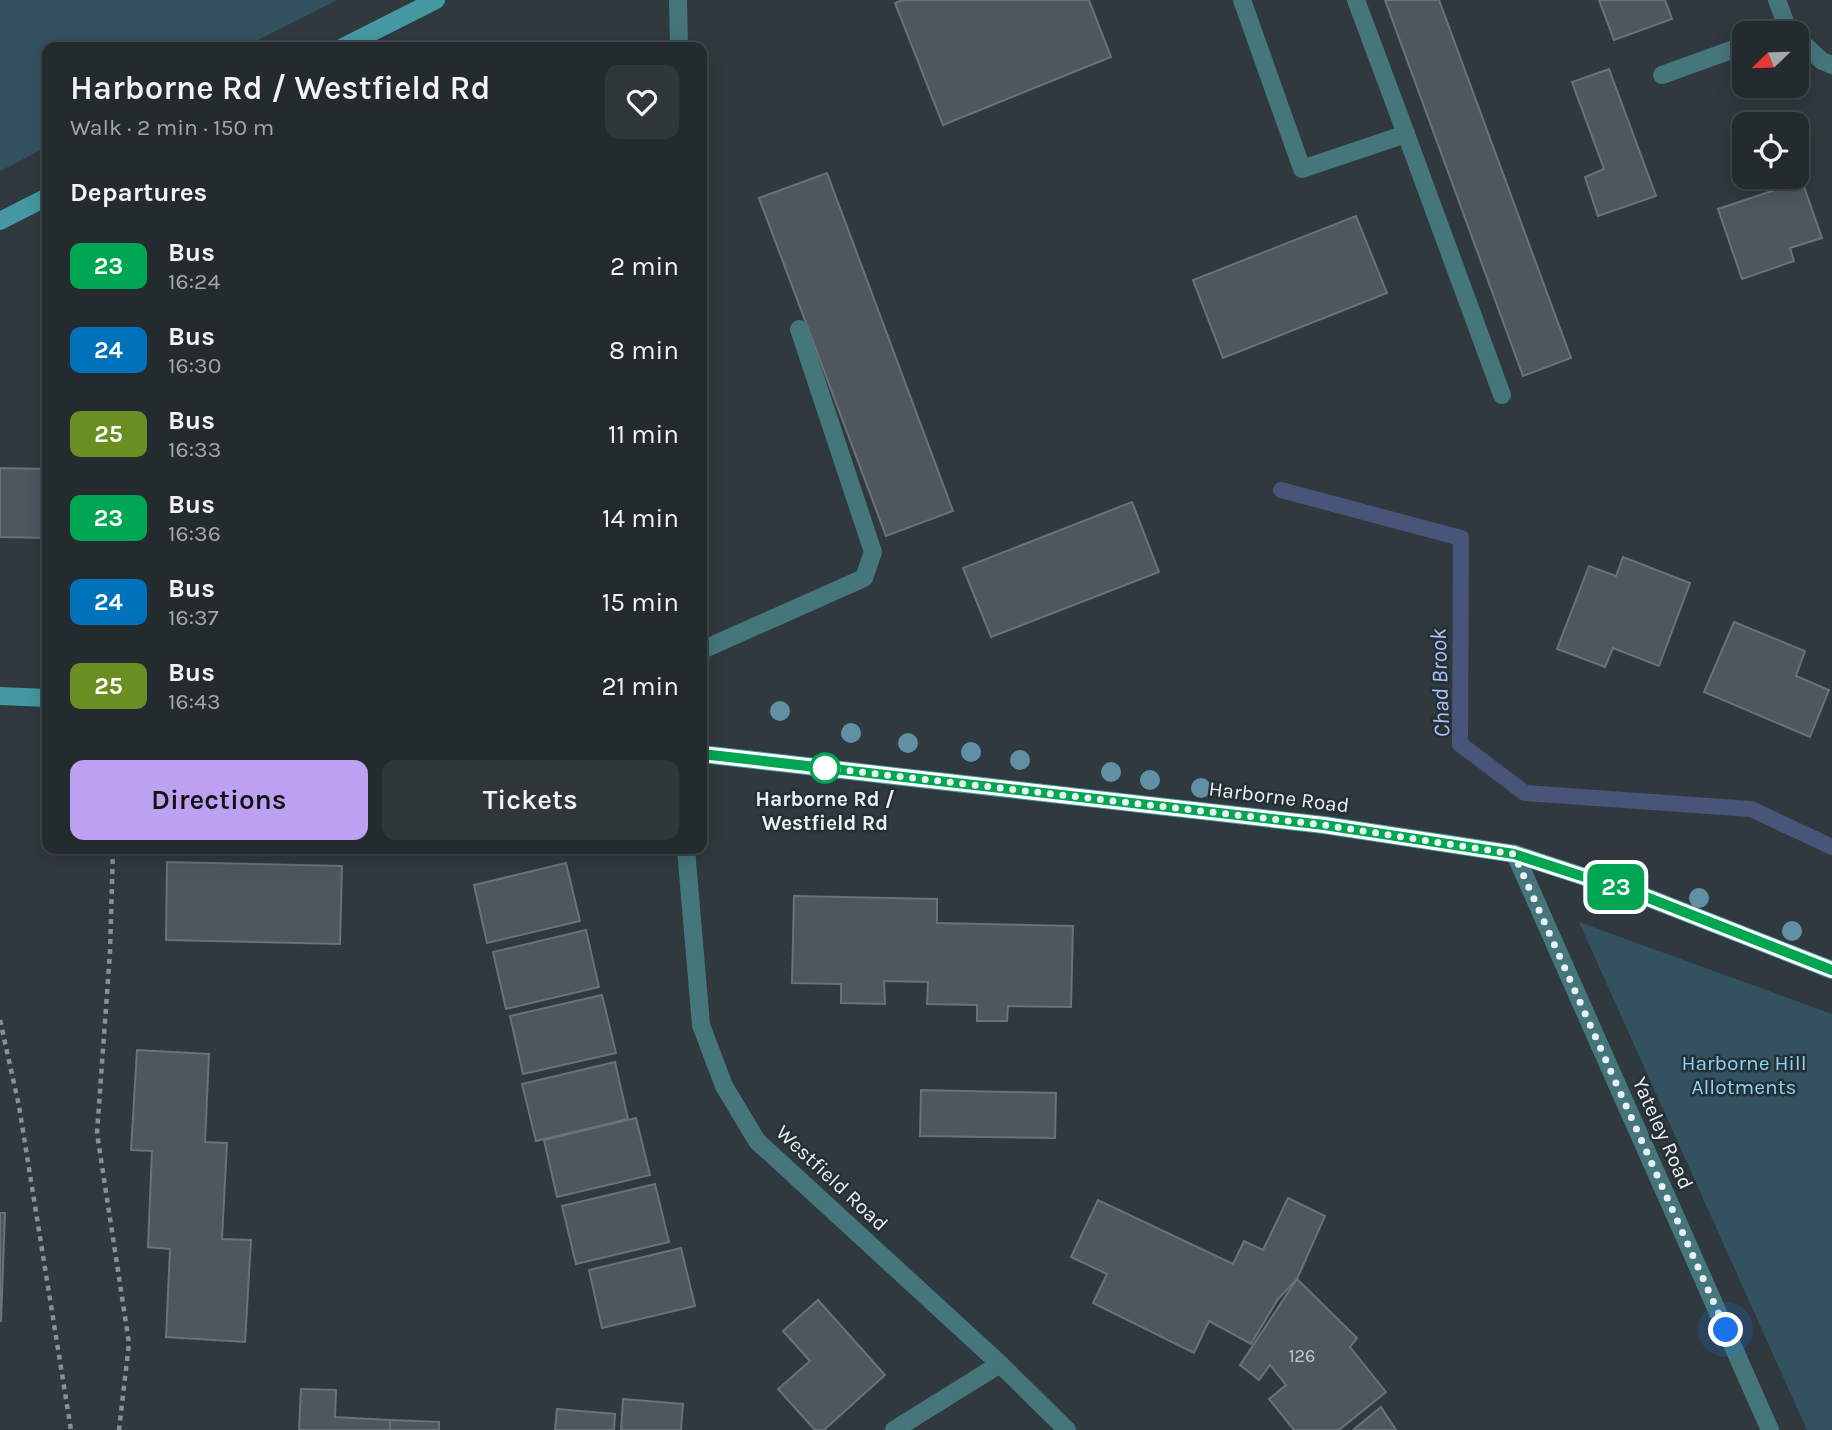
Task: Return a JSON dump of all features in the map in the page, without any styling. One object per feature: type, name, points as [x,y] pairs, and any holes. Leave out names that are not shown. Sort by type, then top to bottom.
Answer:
[{"type":"main road","points":[[353,42],[436,0]]},
{"type":"main road","points":[[0,222],[42,201]]},
{"type":"main road","points":[[0,696],[42,698]]},
{"type":"main road","name":"Harborne Road","points":[[707,755],[1324,825],[1514,854],[1646,897],[1832,970]]},
{"type":"street","points":[[678,0],[679,42]]},
{"type":"street","points":[[1242,0],[1302,169],[1406,134]]},
{"type":"street","points":[[1356,0],[1503,395]]},
{"type":"street","points":[[1777,0],[1784,21]]},
{"type":"street","points":[[1662,75],[1732,50]]},
{"type":"street","points":[[1810,51],[1832,65]]},
{"type":"street","points":[[707,648],[864,578],[873,552],[799,329]]},
{"type":"street","name":"Westfield Road","points":[[686,854],[701,1025],[724,1086],[757,1141],[1000,1364],[1066,1430]]},
{"type":"street","name":"Yateley Road","points":[[1514,854],[1770,1430]]},
{"type":"street","points":[[894,1430],[1000,1364]]},
{"type":"path","points":[[113,854],[110,952],[97,1133],[129,1343],[119,1430]]},
{"type":"path","points":[[0,1020],[19,1106],[71,1430]]},
{"type":"green space","points":[[0,0],[337,0],[254,42],[42,42],[42,150],[0,171]]},
{"type":"green space","name":"Harborne Hill Allotments","points":[[1579,922],[1832,1014],[1832,1430],[1807,1430]]},
{"type":"building","points":[[903,0],[1089,0],[1111,57],[943,125],[895,3]]},
{"type":"building","points":[[1385,0],[1439,0],[1571,358],[1523,376]]},
{"type":"building","points":[[1599,0],[1665,0],[1672,19],[1614,40]]},
{"type":"building","points":[[1609,69],[1656,196],[1598,216],[1585,177],[1604,169],[1572,82]]},
{"type":"building","points":[[827,173],[953,511],[886,536],[759,198]]},
{"type":"building","points":[[1778,189],[1805,189],[1822,238],[1790,248],[1794,261],[1742,279],[1718,209]]},
{"type":"building","points":[[1356,216],[1387,293],[1223,358],[1193,280]]},
{"type":"building","points":[[0,468],[42,469],[42,538],[0,537]]},
{"type":"building","points":[[1132,502],[1159,572],[991,637],[963,568]]},
{"type":"building","points":[[1623,557],[1690,583],[1659,666],[1613,648],[1605,667],[1557,649],[1589,566],[1616,576]]},
{"type":"building","points":[[1734,622],[1805,651],[1796,676],[1829,690],[1810,737],[1704,692]]},
{"type":"building","points":[[167,862],[342,866],[340,944],[166,940]]},
{"type":"building","points":[[566,863],[580,921],[487,943],[474,885]]},
{"type":"building","points":[[794,896],[937,899],[937,923],[1073,926],[1071,1007],[1008,1006],[1007,1021],[977,1021],[977,1005],[927,1004],[928,982],[884,981],[885,1004],[841,1003],[841,984],[792,983]]},
{"type":"building","points":[[586,930],[599,987],[506,1009],[493,952]]},
{"type":"building","points":[[602,995],[616,1053],[523,1074],[510,1016]]},
{"type":"building","points":[[137,1050],[209,1054],[205,1142],[227,1143],[222,1239],[251,1240],[245,1342],[166,1337],[170,1249],[148,1247],[152,1151],[131,1150]]},
{"type":"building","points":[[615,1062],[628,1119],[536,1141],[522,1084]]},
{"type":"building","points":[[921,1090],[1056,1093],[1055,1138],[920,1136]]},
{"type":"building","points":[[636,1118],[650,1175],[557,1197],[544,1140]]},
{"type":"building","points":[[655,1184],[669,1242],[576,1264],[562,1206]]},
{"type":"building","points":[[1288,1198],[1325,1216],[1297,1279],[1278,1299],[1251,1344],[1209,1321],[1194,1353],[1093,1303],[1107,1274],[1071,1257],[1098,1200],[1233,1264],[1244,1241],[1263,1250]]},
{"type":"building","points":[[0,1213],[5,1213],[1,1321],[0,1321]]},
{"type":"building","points":[[681,1248],[695,1306],[602,1328],[589,1270]]},
{"type":"building","points":[[1297,1279],[1357,1338],[1350,1347],[1386,1392],[1339,1430],[1294,1430],[1269,1399],[1286,1385],[1270,1365],[1259,1380],[1240,1365]]},
{"type":"building","points":[[818,1300],[885,1375],[824,1430],[815,1430],[778,1389],[810,1361],[783,1331]]},
{"type":"building","points":[[301,1389],[336,1390],[335,1417],[390,1420],[390,1430],[299,1430]]},
{"type":"building","points":[[623,1399],[683,1404],[681,1430],[621,1430]]},
{"type":"building","points":[[1381,1407],[1396,1430],[1353,1430]]},
{"type":"building","points":[[557,1409],[615,1414],[614,1430],[555,1430]]},
{"type":"building","points":[[390,1420],[439,1422],[439,1430],[390,1430]]},
{"type":"waterway","name":"Chad Brook","points":[[1281,490],[1461,538],[1460,744],[1525,793],[1751,809],[1832,847]]},
{"type":"bus line","name":"23","points":[[707,755],[1324,825],[1514,854],[1646,897],[1832,970]]},
{"type":"place","name":"Harborne Rd / Westfield Rd","points":[[825,768]]},
{"type":"route","points":[[825,768],[1324,825],[1514,854],[1726,1330]]}]
